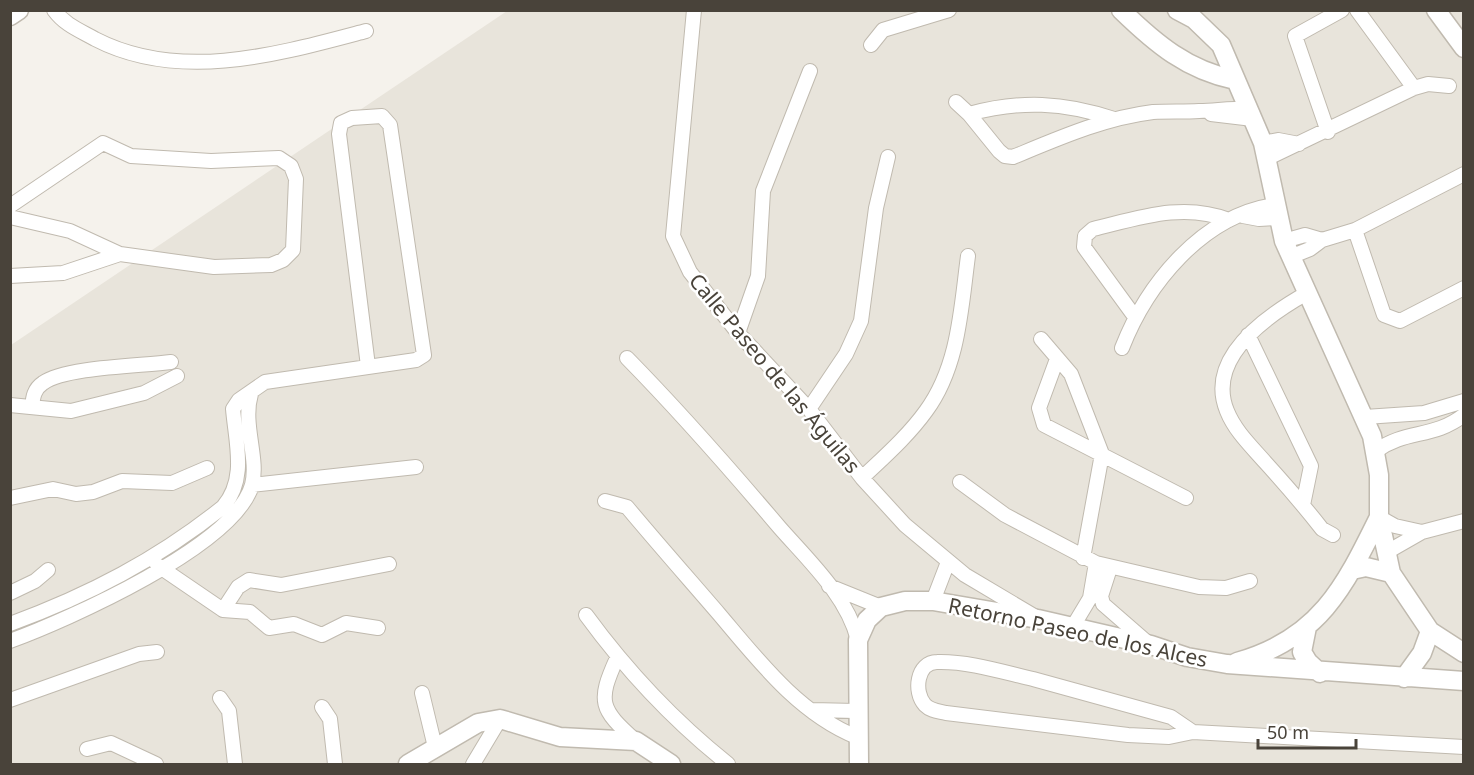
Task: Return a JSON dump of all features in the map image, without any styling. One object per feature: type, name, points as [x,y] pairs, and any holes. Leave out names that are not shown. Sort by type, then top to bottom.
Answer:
[{"type":"street","points":[[10,16],[19,10]]},
{"type":"street","points":[[54,10],[64,23],[107,45],[166,62],[226,60],[288,51],[366,31]]},
{"type":"street","name":"Calle Paseo de las Águilas","points":[[694,10],[673,236],[690,272],[738,333],[809,409],[862,478],[904,525],[948,562],[1038,619]]},
{"type":"street","points":[[871,45],[883,30],[949,10]]},
{"type":"street","points":[[1121,10],[1141,20],[1167,53],[1200,70],[1235,80]]},
{"type":"street","points":[[1178,10],[1194,19],[1221,45],[1252,115],[1265,151],[1275,212],[1287,249],[1365,417],[1376,451],[1379,517],[1391,573],[1431,631],[1464,653]]},
{"type":"street","points":[[1328,132],[1295,36],[1342,10]]},
{"type":"street","points":[[1357,10],[1414,88]]},
{"type":"street","points":[[1436,10],[1464,48]]},
{"type":"street","points":[[738,333],[758,276],[763,191],[810,71]]},
{"type":"street","points":[[1265,151],[1299,144],[1328,132],[1414,88],[1428,84],[1449,86]]},
{"type":"street","points":[[956,102],[969,114],[999,151],[1005,156],[1013,157],[1080,129],[1114,119],[1155,112],[1203,111],[1252,115]]},
{"type":"street","points":[[969,114],[998,106],[1038,103],[1086,110],[1114,119]]},
{"type":"street","points":[[10,641],[93,608],[163,569],[230,518],[248,476],[233,409],[239,400],[251,394],[265,381],[416,360],[424,355],[390,125],[382,116],[349,119],[341,123],[339,134],[368,366]]},
{"type":"street","points":[[10,206],[103,143],[130,156],[211,161],[279,158],[291,166],[296,179],[293,250],[283,260],[271,265],[214,267],[120,254],[70,231],[10,217]]},
{"type":"street","points":[[809,409],[846,354],[861,321],[876,208],[888,157]]},
{"type":"street","points":[[1287,249],[1305,236],[1322,240],[1355,230],[1464,174]]},
{"type":"street","points":[[1136,317],[1084,247],[1085,236],[1093,229],[1161,213],[1199,211],[1229,220]]},
{"type":"street","points":[[1122,348],[1153,288],[1175,262],[1201,239],[1229,220],[1243,216],[1259,219],[1275,212]]},
{"type":"street","points":[[1355,230],[1384,315],[1392,320],[1400,321],[1464,288]]},
{"type":"street","points":[[10,276],[63,273],[120,254]]},
{"type":"street","points":[[862,478],[901,440],[936,394],[947,372],[957,336],[968,256]]},
{"type":"street","points":[[1309,299],[1270,315],[1248,335],[1227,370],[1223,387],[1225,409],[1238,431],[1322,529],[1333,535]]},
{"type":"street","points":[[1248,335],[1311,466],[1303,505]]},
{"type":"street","points":[[1041,339],[1071,374],[1102,454],[1083,558]]},
{"type":"street","points":[[627,358],[694,426],[829,585],[851,620],[858,640],[856,711],[859,765]]},
{"type":"street","points":[[1057,359],[1039,408],[1039,416],[1044,425],[1186,498]]},
{"type":"street","points":[[32,407],[34,392],[41,383],[51,378],[85,371],[171,362]]},
{"type":"street","points":[[10,405],[71,411],[107,404],[144,393],[177,376]]},
{"type":"street","points":[[1365,417],[1403,416],[1464,401]]},
{"type":"street","points":[[1403,416],[1407,435]]},
{"type":"street","points":[[1376,451],[1389,441],[1407,435],[1438,431],[1464,416]]},
{"type":"street","points":[[10,624],[84,593],[150,560],[223,507],[248,476],[416,467]]},
{"type":"street","points":[[10,498],[53,489],[76,494],[93,492],[122,481],[172,483],[207,468]]},
{"type":"street","points":[[960,482],[1005,515],[1083,558],[1104,566],[1199,587],[1226,588],[1250,581]]},
{"type":"street","points":[[605,501],[627,507],[764,667],[833,726],[857,737]]},
{"type":"street","points":[[1379,517],[1395,526],[1422,532]]},
{"type":"street","points":[[1227,664],[1269,650],[1307,627],[1342,589],[1379,517]]},
{"type":"street","points":[[1387,552],[1422,532],[1464,521]]},
{"type":"street","points":[[150,560],[223,610],[250,612],[269,628],[294,624],[322,635],[346,623],[378,628]]},
{"type":"street","points":[[933,601],[948,562]]},
{"type":"street","points":[[223,610],[238,587],[249,580],[281,585],[389,564]]},
{"type":"street","points":[[1072,628],[1090,598],[1104,566]]},
{"type":"street","points":[[1104,566],[1101,596],[1103,604],[1151,645]]},
{"type":"street","points":[[1352,570],[1366,567],[1391,573]]},
{"type":"street","points":[[10,593],[35,581],[48,570]]},
{"type":"street","points":[[829,585],[881,607],[867,620],[858,640]]},
{"type":"street","name":"Retorno Paseo de los Alces","points":[[881,607],[905,601],[933,601],[1038,619],[1151,645],[1187,657],[1227,664]]},
{"type":"street","points":[[586,615],[617,658],[663,706],[728,765]]},
{"type":"street","points":[[1307,627],[1302,652],[1308,662],[1320,673]]},
{"type":"street","points":[[1404,678],[1422,654],[1431,631]]},
{"type":"street","points":[[11,697],[139,654],[157,652]]},
{"type":"street","points":[[617,658],[605,684],[603,698],[611,716],[636,741],[671,765]]},
{"type":"street","points":[[1193,732],[1171,717],[998,670],[938,662],[927,664],[920,675],[918,693],[921,700],[932,710],[946,713],[1128,735],[1169,737],[1193,732],[1464,747]]},
{"type":"street","points":[[1227,664],[1320,673],[1464,681]]},
{"type":"street","points":[[422,693],[435,747]]},
{"type":"street","points":[[220,698],[229,711],[234,765]]},
{"type":"street","points":[[322,707],[330,719],[335,765]]},
{"type":"street","points":[[812,710],[856,711]]},
{"type":"street","points":[[408,765],[478,723],[500,719],[560,737],[636,741]]},
{"type":"street","points":[[473,765],[500,719]]},
{"type":"street","points":[[87,749],[111,743],[156,765]]},
{"type":"shaded area","points":[[507,11],[1463,11],[1463,764],[11,764],[11,345]]}]
